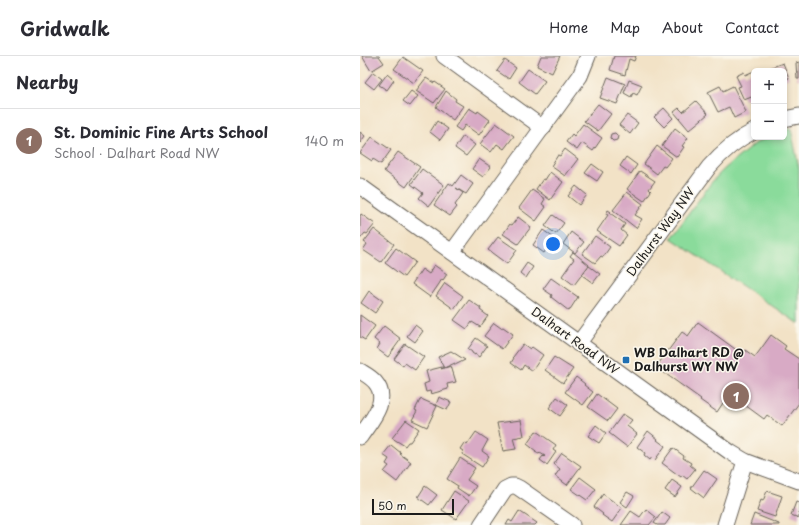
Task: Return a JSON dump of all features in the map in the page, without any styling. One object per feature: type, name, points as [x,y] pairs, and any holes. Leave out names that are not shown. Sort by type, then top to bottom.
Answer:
[{"type":"street","points":[[444,56],[543,128]]},
{"type":"street","points":[[452,252],[580,76],[588,56]]},
{"type":"street","points":[[787,118],[799,116]]},
{"type":"street","name":"Dalhurst Way NW","points":[[578,344],[709,167],[726,150],[741,138],[751,133]]},
{"type":"street","name":"Dalhart Road NW","points":[[360,186],[715,442],[745,461],[799,481]]},
{"type":"street","points":[[360,371],[374,381],[379,388],[381,402],[360,437]]},
{"type":"street","points":[[725,525],[745,461]]},
{"type":"street","points":[[481,525],[503,492],[508,487],[515,486],[572,525]]},
{"type":"green space","points":[[791,128],[799,169],[799,324],[671,238],[711,183],[721,172],[756,143],[762,140],[787,140],[787,129]]},
{"type":"building","points":[[362,56],[379,56],[384,63],[371,71]]},
{"type":"building","points":[[541,56],[560,56],[552,73],[537,66]]},
{"type":"building","points":[[614,56],[636,56],[634,61],[629,59],[625,75],[610,70]]},
{"type":"building","points":[[403,57],[423,71],[414,83],[394,69]]},
{"type":"building","points":[[505,60],[516,68],[509,79],[497,71]]},
{"type":"building","points":[[799,62],[799,79],[797,79],[796,63]]},
{"type":"building","points":[[783,63],[785,68],[769,68]]},
{"type":"building","points":[[528,69],[545,81],[535,94],[519,82]]},
{"type":"building","points":[[373,72],[382,79],[374,89],[365,82]]},
{"type":"building","points":[[744,72],[745,75],[751,72],[751,97],[744,100],[738,87],[741,86],[736,76]]},
{"type":"building","points":[[387,74],[394,80],[387,90],[379,85]]},
{"type":"building","points":[[608,77],[625,84],[617,104],[600,98]]},
{"type":"building","points":[[426,78],[445,89],[434,103],[416,91]]},
{"type":"building","points":[[629,80],[642,85],[637,95],[633,93],[631,97],[624,93]]},
{"type":"building","points":[[720,86],[723,91],[733,86],[746,112],[734,118],[729,107],[718,112],[708,92]]},
{"type":"building","points":[[411,91],[418,96],[410,106],[403,101]]},
{"type":"building","points":[[446,91],[456,99],[455,101],[463,106],[453,120],[436,107]]},
{"type":"building","points":[[696,101],[708,114],[689,130],[674,112],[679,108],[683,112]]},
{"type":"building","points":[[598,104],[611,114],[598,131],[584,121]]},
{"type":"building","points":[[469,108],[477,113],[478,111],[490,120],[479,135],[465,125],[461,131],[455,127]]},
{"type":"building","points":[[664,108],[673,118],[664,127],[654,117]]},
{"type":"building","points":[[627,115],[638,123],[630,134],[619,125]]},
{"type":"building","points":[[437,121],[448,129],[440,140],[430,132]]},
{"type":"building","points":[[496,123],[514,136],[504,149],[497,144],[491,152],[480,144]]},
{"type":"building","points":[[583,124],[602,138],[593,151],[582,143],[577,150],[566,142],[572,134],[574,136]]},
{"type":"building","points":[[675,128],[688,138],[677,157],[662,146]]},
{"type":"building","points":[[360,132],[365,136],[360,143]]},
{"type":"building","points":[[615,133],[618,136],[617,140],[613,141],[610,138],[611,134]]},
{"type":"building","points":[[463,136],[475,145],[466,156],[455,148]]},
{"type":"building","points":[[372,137],[391,150],[381,164],[373,159],[372,161],[360,153]]},
{"type":"building","points":[[657,146],[672,158],[657,174],[644,164]]},
{"type":"building","points":[[565,149],[578,159],[565,176],[551,166],[558,155],[560,156]]},
{"type":"building","points":[[398,152],[420,167],[406,187],[384,171]]},
{"type":"building","points":[[626,157],[637,165],[631,174],[620,166]]},
{"type":"building","points":[[479,159],[491,167],[483,177],[472,169]]},
{"type":"building","points":[[592,164],[603,172],[597,181],[585,173]]},
{"type":"building","points":[[422,169],[444,185],[429,206],[419,198],[423,193],[411,184]]},
{"type":"building","points":[[640,171],[655,181],[649,189],[651,191],[644,201],[627,189]]},
{"type":"building","points":[[550,172],[563,182],[550,200],[536,189],[543,179],[545,180]]},
{"type":"building","points":[[461,175],[473,184],[466,194],[456,188],[463,193],[455,205],[457,207],[450,216],[434,205],[449,183],[453,186]]},
{"type":"building","points":[[576,186],[587,195],[579,205],[568,196]]},
{"type":"building","points":[[532,190],[545,199],[542,204],[546,207],[536,221],[519,208]]},
{"type":"building","points":[[627,192],[643,204],[635,215],[642,219],[636,228],[613,210]]},
{"type":"building","points":[[608,210],[625,224],[621,230],[627,235],[619,246],[597,231],[608,215],[606,214]]},
{"type":"building","points":[[361,214],[375,224],[367,234],[365,233],[360,239],[360,216]]},
{"type":"building","points":[[553,215],[564,223],[556,234],[545,226]]},
{"type":"building","points":[[518,217],[531,227],[518,244],[503,234],[510,224],[512,225]]},
{"type":"building","points":[[374,229],[394,244],[381,262],[363,250],[367,244],[364,242]]},
{"type":"building","points":[[543,230],[554,238],[544,253],[533,245]]},
{"type":"building","points":[[571,232],[584,242],[575,253],[563,244]]},
{"type":"building","points":[[595,236],[610,247],[603,257],[601,256],[595,263],[582,254]]},
{"type":"building","points":[[498,237],[517,250],[507,264],[488,250]]},
{"type":"building","points":[[396,248],[415,262],[404,277],[385,263]]},
{"type":"building","points":[[573,252],[589,265],[574,285],[562,276],[574,259],[570,256]]},
{"type":"building","points":[[527,263],[533,267],[526,278],[520,273]]},
{"type":"building","points":[[434,265],[447,274],[430,297],[412,284],[422,269],[429,274]]},
{"type":"building","points":[[589,266],[600,274],[593,283],[582,275]]},
{"type":"building","points":[[551,278],[578,297],[569,311],[551,297],[552,295],[543,289]]},
{"type":"building","points":[[445,283],[463,296],[454,309],[436,296]]},
{"type":"building","points":[[369,291],[383,301],[375,313],[361,303]]},
{"type":"building","points":[[469,300],[481,308],[480,310],[488,316],[480,327],[472,322],[467,329],[454,320]]},
{"type":"building","points":[[360,315],[375,326],[365,340],[360,337]]},
{"type":"building","points":[[698,322],[742,354],[745,350],[755,357],[771,335],[786,346],[784,349],[799,359],[799,403],[782,426],[767,415],[764,419],[734,397],[733,400],[726,404],[725,400],[717,412],[656,367],[682,332],[688,336]]},
{"type":"building","points":[[494,323],[513,334],[502,349],[484,336]]},
{"type":"building","points":[[415,325],[423,331],[415,342],[407,336]]},
{"type":"building","points":[[384,326],[401,339],[388,357],[377,349],[380,344],[374,339]]},
{"type":"building","points":[[476,338],[487,346],[479,357],[468,349]]},
{"type":"building","points":[[405,344],[424,357],[415,370],[405,363],[403,366],[394,359]]},
{"type":"building","points":[[523,344],[530,349],[532,347],[543,355],[532,371],[524,365],[521,370],[511,363],[514,358],[513,357]]},
{"type":"building","points":[[451,351],[465,360],[444,368],[438,357]]},
{"type":"building","points":[[554,357],[573,369],[563,383],[545,370]]},
{"type":"building","points":[[451,366],[456,382],[447,384],[448,389],[431,394],[430,391],[426,392],[424,384],[429,382],[426,371]]},
{"type":"building","points":[[576,377],[593,392],[583,405],[565,392]]},
{"type":"building","points":[[597,394],[617,409],[608,421],[588,407]]},
{"type":"building","points":[[439,397],[451,402],[447,410],[436,405]]},
{"type":"building","points":[[557,397],[568,405],[560,416],[549,408]]},
{"type":"building","points":[[421,399],[437,406],[427,427],[412,420]]},
{"type":"building","points":[[623,414],[632,420],[627,426],[637,434],[627,447],[609,433]]},
{"type":"building","points":[[406,420],[419,429],[410,442],[408,442],[405,446],[392,438]]},
{"type":"building","points":[[521,420],[524,436],[513,438],[516,449],[503,451],[497,423]]},
{"type":"building","points":[[596,425],[606,433],[599,443],[588,436]]},
{"type":"building","points":[[536,431],[556,445],[553,450],[556,452],[547,465],[540,460],[543,456],[545,456],[535,452],[536,451],[527,444]]},
{"type":"building","points":[[648,431],[665,446],[655,460],[652,457],[650,460],[644,455],[645,453],[637,447]]},
{"type":"building","points":[[476,432],[488,440],[482,451],[489,456],[482,467],[462,454],[463,451],[460,449],[464,443],[467,445]]},
{"type":"building","points":[[391,445],[411,462],[397,482],[384,472],[389,466],[386,464],[389,459],[383,455]]},
{"type":"building","points":[[673,448],[684,456],[683,458],[691,463],[690,465],[695,469],[687,479],[682,475],[681,477],[662,463]]},
{"type":"building","points":[[562,453],[581,466],[567,485],[555,476],[560,469],[554,464]]},
{"type":"building","points":[[460,458],[475,468],[467,480],[476,486],[469,496],[447,479]]},
{"type":"building","points":[[704,470],[717,479],[704,498],[691,488]]},
{"type":"building","points":[[580,477],[596,489],[587,500],[571,489]]},
{"type":"building","points":[[672,480],[682,487],[675,497],[665,490]]},
{"type":"building","points":[[425,486],[437,495],[429,505],[418,497]]},
{"type":"building","points":[[454,491],[469,501],[456,519],[442,510]]},
{"type":"building","points":[[767,491],[782,496],[775,517],[757,511],[761,500],[763,501]]},
{"type":"building","points":[[627,492],[634,496],[627,507],[620,502]]},
{"type":"building","points":[[603,494],[622,508],[612,522],[594,507]]},
{"type":"building","points":[[796,502],[799,503],[799,518],[791,515]]},
{"type":"building","points":[[646,509],[656,517],[649,525],[621,525],[631,511],[640,517]]},
{"type":"building","points":[[519,511],[537,523],[535,525],[506,525],[509,520],[512,522]]},
{"type":"building","points":[[662,512],[670,518],[665,525],[657,525],[654,523]]},
{"type":"building","points":[[754,514],[779,524],[779,525],[750,525]]},
{"type":"place","name":"WB Dalhart RD @ Dalhurst WY NW","points":[[626,360]]},
{"type":"place","name":"St. Dominic Fine Arts School","points":[[736,396]]}]
